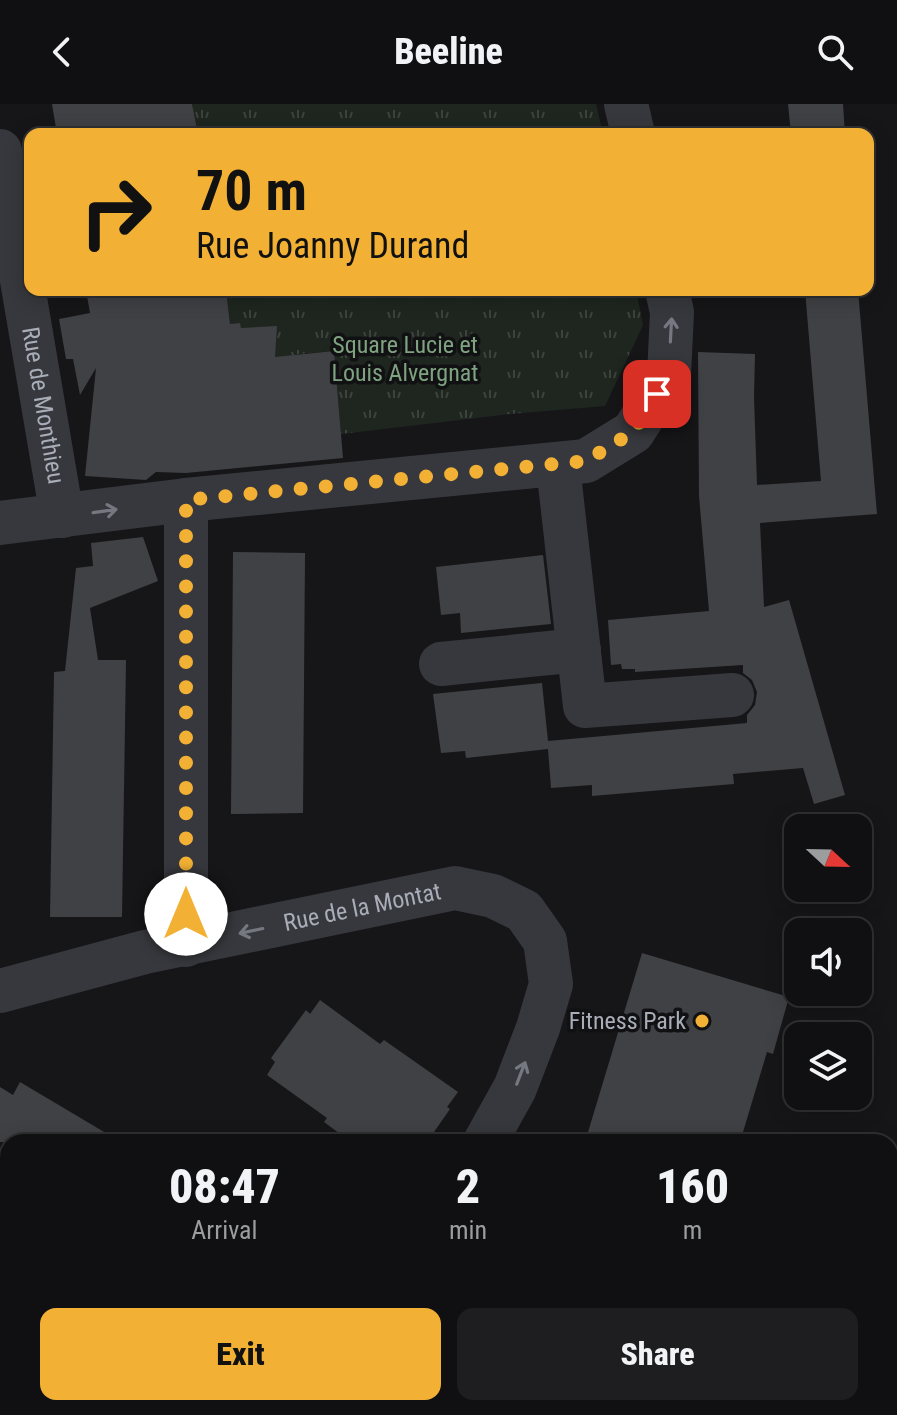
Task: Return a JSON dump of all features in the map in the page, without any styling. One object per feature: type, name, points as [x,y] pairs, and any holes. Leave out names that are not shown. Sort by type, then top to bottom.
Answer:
[{"type":"street","points":[[626,104],[632,128]]},
{"type":"street","name":"Rue de Monthieu","points":[[0,151],[24,292]]},
{"type":"street","name":"Rue de Monthieu","points":[[25,296],[62,516]]},
{"type":"street","points":[[0,523],[186,500],[586,461],[633,432],[669,375],[672,312],[668,296]]},
{"type":"street","points":[[558,466],[585,706],[732,695]]},
{"type":"street","points":[[186,500],[186,945]]},
{"type":"street","points":[[441,664],[579,650]]},
{"type":"street","name":"Rue de la Montat","points":[[0,991],[145,952],[455,888],[493,896],[524,911],[545,941],[551,984],[515,1088],[489,1134]]},
{"type":"green space","points":[[192,104],[596,104],[602,128],[197,128]]},
{"type":"green space","name":"Square Lucie et Louis Alvergnat","points":[[227,296],[637,296],[643,325],[605,406],[341,434],[334,351],[275,360],[241,329],[240,323],[230,324]]},
{"type":"building","points":[[52,104],[192,104],[197,128],[56,128]]},
{"type":"building","points":[[788,104],[843,104],[845,128],[790,128]]},
{"type":"building","points":[[87,296],[227,296],[230,324],[240,323],[241,328],[277,326],[275,357],[334,351],[343,458],[186,473],[156,472],[146,480],[85,476],[96,368],[80,395],[73,359],[66,359],[59,319],[90,313]]},
{"type":"building","points":[[806,296],[859,296],[877,514],[760,523],[764,607],[789,600],[845,795],[814,804],[803,768],[733,774],[734,784],[592,796],[592,785],[551,788],[548,749],[466,758],[465,751],[441,753],[433,694],[542,683],[548,741],[747,723],[747,715],[755,705],[757,692],[752,680],[743,673],[743,665],[635,672],[635,669],[622,669],[621,664],[611,665],[608,620],[709,611],[699,496],[698,352],[755,354],[757,485],[821,481]]},
{"type":"building","points":[[143,537],[158,581],[90,608],[98,660],[126,660],[122,917],[50,917],[54,672],[65,671],[76,568],[93,566],[91,543]]},
{"type":"building","points":[[233,552],[305,553],[303,813],[231,814]]},
{"type":"building","points":[[543,555],[551,624],[461,633],[460,613],[441,615],[436,567]]},
{"type":"building","name":"Fitness Park","points":[[642,953],[784,996],[784,1006],[786,1006],[773,1054],[767,1052],[742,1134],[587,1134]]},
{"type":"building","points":[[320,1000],[380,1044],[384,1040],[458,1092],[433,1134],[340,1134],[324,1122],[327,1118],[267,1075],[275,1062],[271,1058],[306,1010],[310,1014]]},
{"type":"building","points":[[20,1082],[108,1134],[0,1134],[0,1087],[13,1095]]},
{"type":"place","name":"Fitness Park","points":[[702,1021]]},
{"type":"route","points":[[186,914],[186,500],[586,461],[633,432],[657,394]]}]
